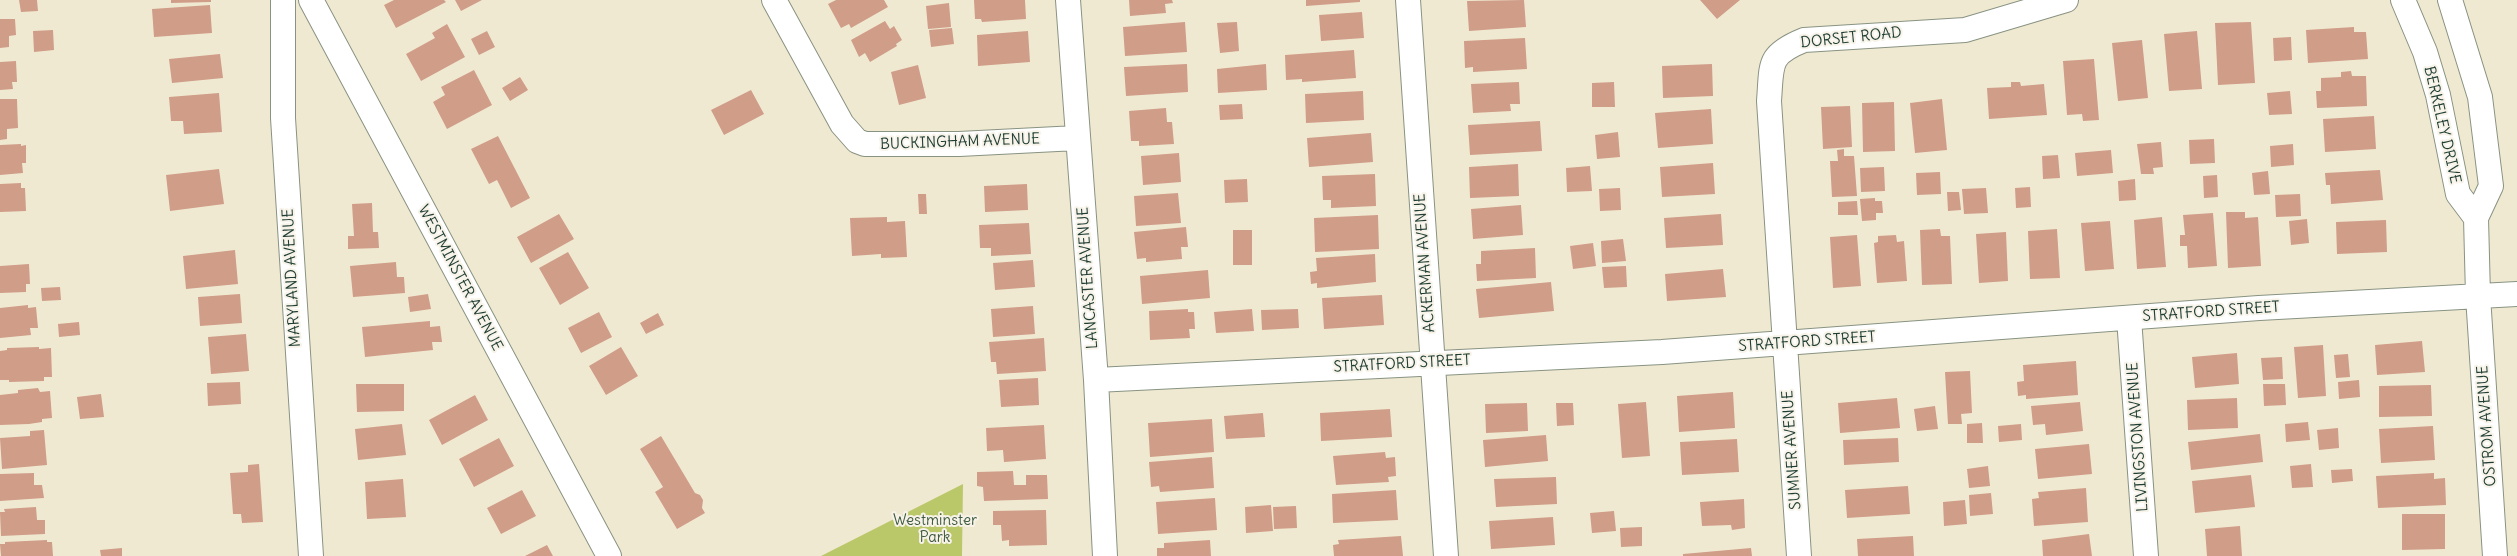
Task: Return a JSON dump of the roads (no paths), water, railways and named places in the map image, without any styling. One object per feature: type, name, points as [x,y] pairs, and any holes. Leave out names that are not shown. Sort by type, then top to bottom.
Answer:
[{"type":"street","name":"MARYLAND AVENUE","points":[[283,0],[283,118],[311,556]]},
{"type":"street","name":"WESTMINSTER AVENUE","points":[[311,0],[609,556]]},
{"type":"street","name":"BUCKINGHAM AVENUE","points":[[774,0],[842,124],[857,141],[865,144],[959,144],[1077,138]]},
{"type":"street","name":"LANCASTER AVENUE","points":[[1068,0],[1096,380],[1105,556]]},
{"type":"street","name":"ACKERMAN AVENUE","points":[[1408,0],[1446,556]]},
{"type":"street","name":"DORSET ROAD","points":[[1785,344],[1769,101],[1772,61],[1784,48],[1804,40],[1965,30],[2066,0]]},
{"type":"street","name":"BERKELEY DRIVE","points":[[2403,0],[2425,52],[2438,95],[2458,194],[2476,218]]},
{"type":"street","points":[[2450,0],[2480,97],[2491,186],[2476,218],[2478,296]]},
{"type":"street","name":"STRATFORD STREET","points":[[1096,380],[1785,344],[2269,307],[2517,294]]},
{"type":"street","name":"OSTROM AVENUE","points":[[2478,296],[2495,556]]},
{"type":"street","name":"LIVINGSTON AVENUE","points":[[2130,318],[2146,556]]},
{"type":"street","name":"SUMNER AVENUE","points":[[1785,344],[1800,556]]},
{"type":"park label","name":"Westminster Park","points":[[935,530]]}]
